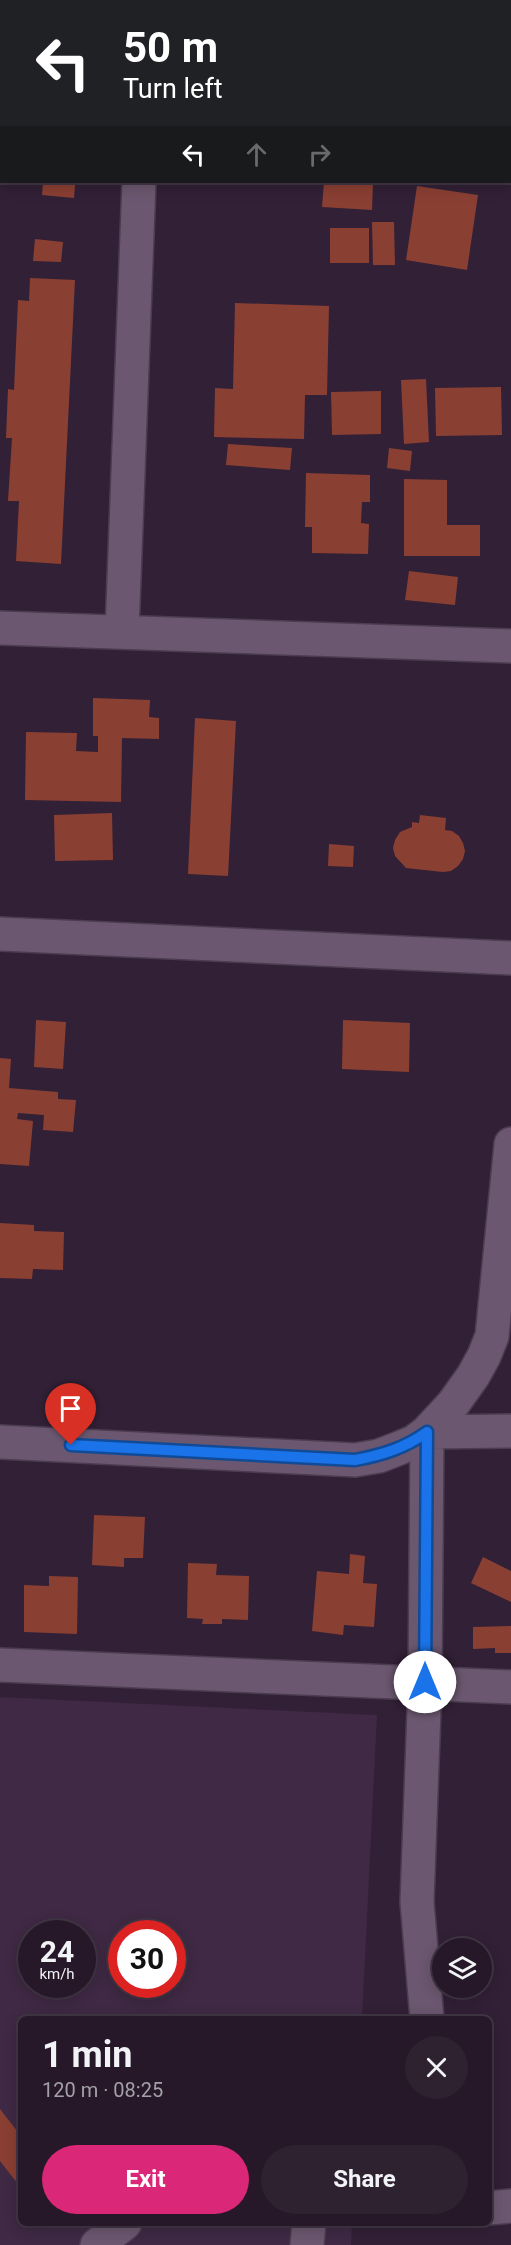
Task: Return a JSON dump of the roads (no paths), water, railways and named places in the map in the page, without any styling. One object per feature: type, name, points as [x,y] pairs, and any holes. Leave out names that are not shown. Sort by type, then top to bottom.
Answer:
[{"type":"street","points":[[122,632],[139,183]]},
{"type":"street","points":[[0,628],[511,646]]},
{"type":"street","points":[[0,934],[511,958]]},
{"type":"street","points":[[0,1442],[355,1460],[379,1456],[414,1442],[427,1432],[453,1404],[473,1376],[492,1336],[511,1144]]},
{"type":"street","points":[[427,1432],[511,1431]]},
{"type":"street","points":[[427,1432],[425,1682],[417,1902],[427,2016]]},
{"type":"street","points":[[0,1665],[511,1687]]},
{"type":"street","points":[[492,2208],[511,2206]]},
{"type":"street","points":[[97,2245],[120,2226]]},
{"type":"street","points":[[308,2245],[309,2226]]}]
